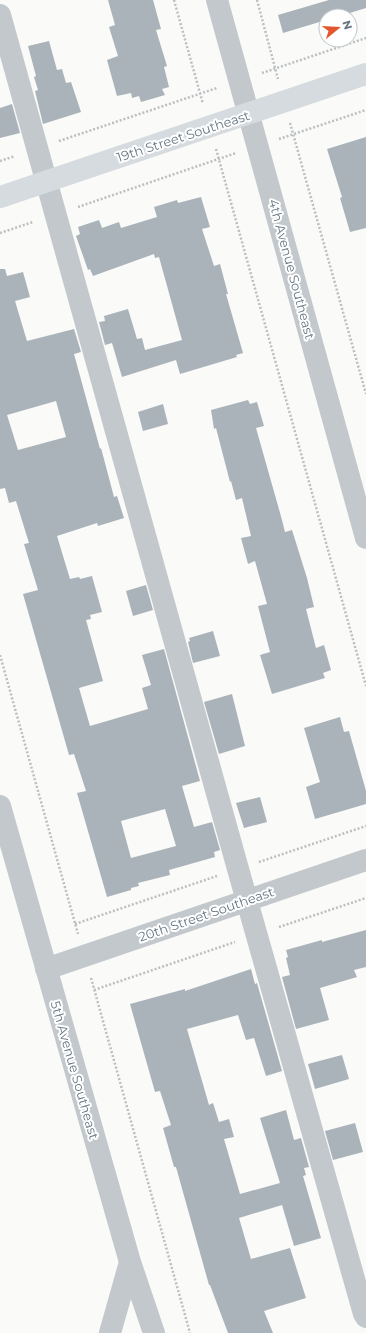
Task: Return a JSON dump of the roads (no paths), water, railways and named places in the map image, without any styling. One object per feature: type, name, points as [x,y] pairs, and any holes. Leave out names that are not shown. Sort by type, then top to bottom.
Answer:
[{"type":"main road","name":"19th Street Southeast","points":[[0,197],[366,74]]},
{"type":"street","name":"4th Avenue Southeast","points":[[217,0],[366,538]]},
{"type":"street","points":[[0,15],[246,900],[366,1318]]},
{"type":"street","name":"5th Avenue Southeast","points":[[0,806],[130,1262],[154,1333]]},
{"type":"street","name":"20th Street Southeast","points":[[46,969],[366,860]]},
{"type":"street","points":[[110,1333],[130,1262]]}]
